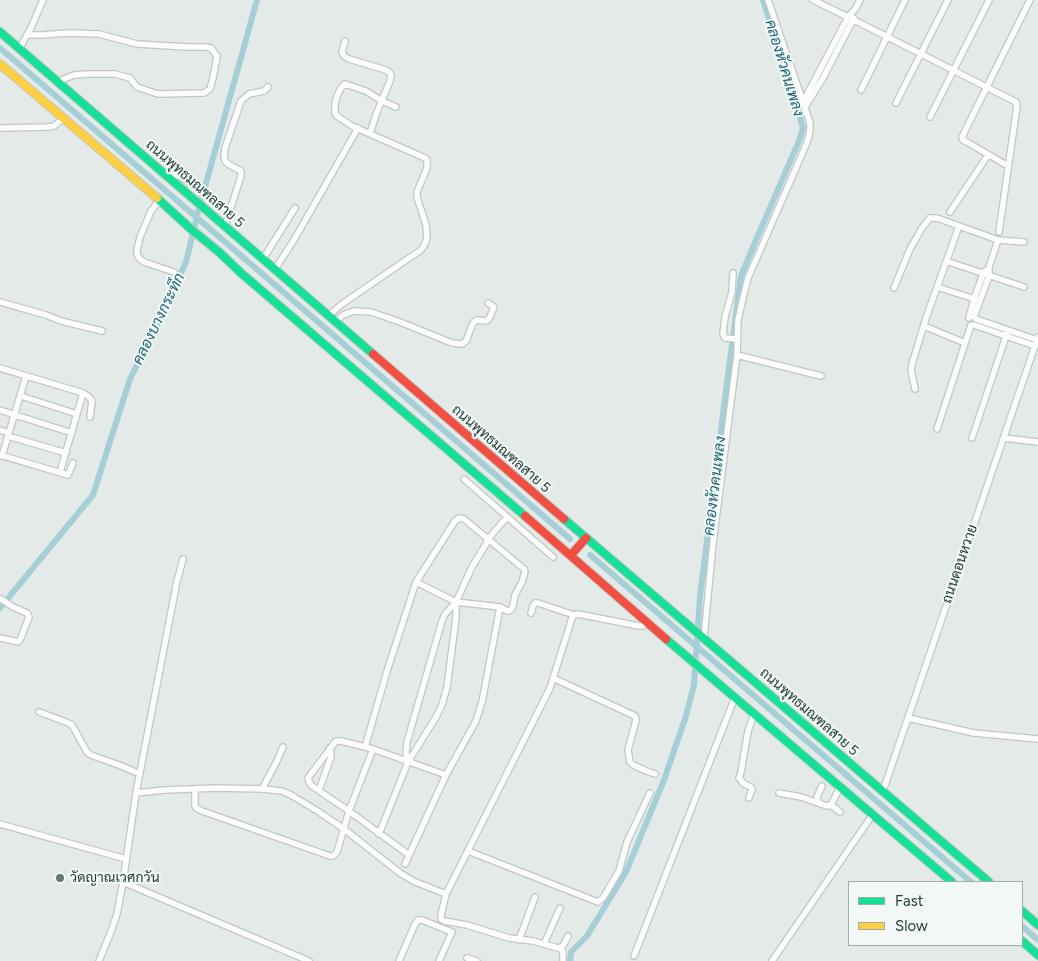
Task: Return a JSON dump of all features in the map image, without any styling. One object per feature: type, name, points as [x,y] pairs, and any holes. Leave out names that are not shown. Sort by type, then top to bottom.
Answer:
[{"type":"main road","name":"ถนนพุทธมณฑลสาย 5","points":[[0,32],[586,538],[988,881]]},
{"type":"main road","points":[[0,64],[332,352],[571,555],[689,659],[951,881]]},
{"type":"main road","points":[[571,555],[586,538]]},
{"type":"main road","points":[[1023,912],[1038,924]]},
{"type":"main road","points":[[1023,942],[1038,955]]},
{"type":"street","points":[[19,48],[43,0]]},
{"type":"street","points":[[704,638],[712,543],[737,355],[738,320],[748,278],[809,136],[810,123],[768,0]]},
{"type":"street","points":[[814,0],[1016,102],[1017,106],[999,232]]},
{"type":"street","points":[[804,105],[860,0]]},
{"type":"street","points":[[861,90],[905,0]]},
{"type":"street","points":[[896,104],[948,0]]},
{"type":"street","points":[[930,117],[989,0]]},
{"type":"street","points":[[1008,166],[962,137],[1030,0]]},
{"type":"street","points":[[27,35],[100,34],[137,44],[211,48],[217,56],[210,89],[204,93],[158,94],[137,88],[130,78],[115,74],[74,75],[58,83]]},
{"type":"street","points":[[345,41],[342,52],[344,56],[386,70],[391,75],[370,133]]},
{"type":"street","points":[[328,316],[342,304],[421,250],[425,244],[427,237],[426,225],[417,192],[427,168],[427,160],[358,128],[334,113],[341,88],[345,84],[366,91],[396,107]]},
{"type":"street","points":[[225,226],[241,171],[225,161],[225,148],[241,101],[249,94],[260,93],[268,87]]},
{"type":"street","points":[[0,128],[48,127],[54,126],[63,119]]},
{"type":"street","points":[[275,269],[294,240],[358,128]]},
{"type":"street","points":[[950,212],[988,155]]},
{"type":"street","points":[[167,176],[180,176],[193,185]]},
{"type":"street","points":[[159,201],[151,211],[140,237],[137,254],[144,262],[174,272]]},
{"type":"street","points":[[263,259],[295,208]]},
{"type":"street","points":[[894,288],[910,249],[930,218],[998,240],[1024,242]]},
{"type":"street","points":[[915,389],[911,370],[937,287],[959,226]]},
{"type":"street","points":[[937,429],[973,321],[970,308],[976,300],[998,240]]},
{"type":"street","points":[[946,261],[1024,287]]},
{"type":"street","points":[[733,273],[732,292],[723,334],[725,338],[736,339]]},
{"type":"street","points":[[937,287],[976,300]]},
{"type":"street","points":[[0,302],[46,315],[61,322],[102,331]]},
{"type":"street","points":[[335,322],[343,315],[354,311],[371,312],[452,343],[462,344],[466,341],[473,323],[478,320],[488,320],[490,317],[494,308],[488,303]]},
{"type":"street","points":[[973,321],[1037,341]]},
{"type":"street","points":[[924,326],[965,342]]},
{"type":"street","points":[[972,438],[1007,333]]},
{"type":"street","name":"ถนนดอนหวาย","points":[[883,791],[1037,341]]},
{"type":"street","points":[[737,355],[821,376]]},
{"type":"street","points":[[0,368],[83,393],[92,401],[90,417]]},
{"type":"street","points":[[26,376],[1,455],[68,475],[73,463]]},
{"type":"street","points":[[60,472],[83,393]]},
{"type":"street","points":[[20,396],[77,414]]},
{"type":"street","points":[[0,410],[72,432]]},
{"type":"street","points":[[0,430],[66,453]]},
{"type":"street","points":[[1004,438],[1038,442]]},
{"type":"street","points":[[464,479],[553,557]]},
{"type":"street","points":[[365,746],[416,582],[455,521],[459,518],[464,519],[488,541],[524,569],[525,572],[522,582],[514,595],[511,610],[507,611],[500,607],[456,602],[416,582]]},
{"type":"street","points":[[408,762],[406,753],[407,742],[442,621],[445,614],[456,602],[472,568],[488,541],[508,518]]},
{"type":"street","points":[[529,536],[538,527]]},
{"type":"street","points":[[99,961],[112,929],[123,882],[136,793],[177,581],[183,559]]},
{"type":"street","points":[[0,638],[18,642],[29,617],[29,614],[9,606],[2,598]]},
{"type":"street","points":[[379,834],[408,762],[442,705],[447,687],[456,618],[456,602]]},
{"type":"street","points":[[531,613],[533,606],[538,603],[574,615],[578,614],[638,626],[643,626],[647,622]]},
{"type":"street","points":[[404,864],[446,775],[480,711],[500,607]]},
{"type":"street","points":[[560,948],[519,940],[489,933],[467,925],[444,921],[441,919],[441,915],[446,894],[550,688],[574,615]]},
{"type":"street","points":[[553,678],[635,716],[636,720],[628,750],[630,762],[639,768],[655,774]]},
{"type":"street","points":[[634,956],[735,697]]},
{"type":"street","points":[[39,712],[72,725],[87,752],[91,755],[140,774]]},
{"type":"street","points":[[749,798],[751,787],[744,784],[738,778],[741,772],[748,730],[754,714]]},
{"type":"street","points":[[908,718],[974,733],[1038,739]]},
{"type":"street","points":[[409,855],[312,786],[308,778],[338,740],[365,746],[446,775]]},
{"type":"street","points":[[262,789],[283,747]]},
{"type":"street","points":[[319,790],[331,757],[330,748]]},
{"type":"street","points":[[196,789],[195,805],[196,808],[202,811],[333,856],[337,852],[349,811],[373,749]]},
{"type":"street","points":[[818,803],[817,797],[822,786]]},
{"type":"street","points":[[831,805],[840,787]]},
{"type":"street","points":[[136,793],[196,789],[262,789],[282,791],[344,829],[400,873],[413,881],[446,894]]},
{"type":"street","points":[[468,851],[598,902],[603,898],[620,871],[627,842],[650,793]]},
{"type":"street","points":[[779,793],[801,797],[827,806],[831,805],[840,812]]},
{"type":"street","points":[[772,961],[872,814]]},
{"type":"street","points":[[0,824],[126,859]]},
{"type":"street","points":[[123,882],[309,961]]},
{"type":"street","points":[[519,940],[535,897]]},
{"type":"street","points":[[544,944],[560,908]]},
{"type":"street","points":[[398,961],[418,920],[452,932],[438,961]]},
{"type":"street","points":[[560,948],[568,936]]},
{"type":"street","points":[[560,948],[563,961]]},
{"type":"street","points":[[467,958],[476,961]]},
{"type":"waterway","name":"คลองบางกระทึก","points":[[0,608],[93,495],[130,379],[186,262],[257,0]]},
{"type":"waterway","name":"คลองหัวคนเพลง","points":[[570,961],[571,952],[587,936],[626,872],[664,780],[686,716],[694,685],[700,596],[741,276],[803,128],[763,0]]},
{"type":"waterway","points":[[0,48],[570,539]]},
{"type":"waterway","points":[[590,555],[970,881]]},
{"type":"waterway","points":[[1023,927],[1038,940]]},
{"type":"traffic: fast","points":[[0,32],[373,354]]},
{"type":"traffic: fast","points":[[157,198],[241,273],[525,516]]},
{"type":"traffic: fast","points":[[564,519],[988,881]]},
{"type":"traffic: fast","points":[[666,639],[951,881]]},
{"type":"traffic: fast","points":[[1023,912],[1038,925]]},
{"type":"traffic: fast","points":[[1023,942],[1038,955]]},
{"type":"traffic: slow","points":[[0,64],[157,198]]},
{"type":"traffic: jam","points":[[373,354],[564,519]]},
{"type":"traffic: jam","points":[[525,516],[666,639]]},
{"type":"traffic: jam","points":[[571,555],[586,538]]},
{"type":"place","name":"วัดญาณเวศกวัน","points":[[60,878]]}]
